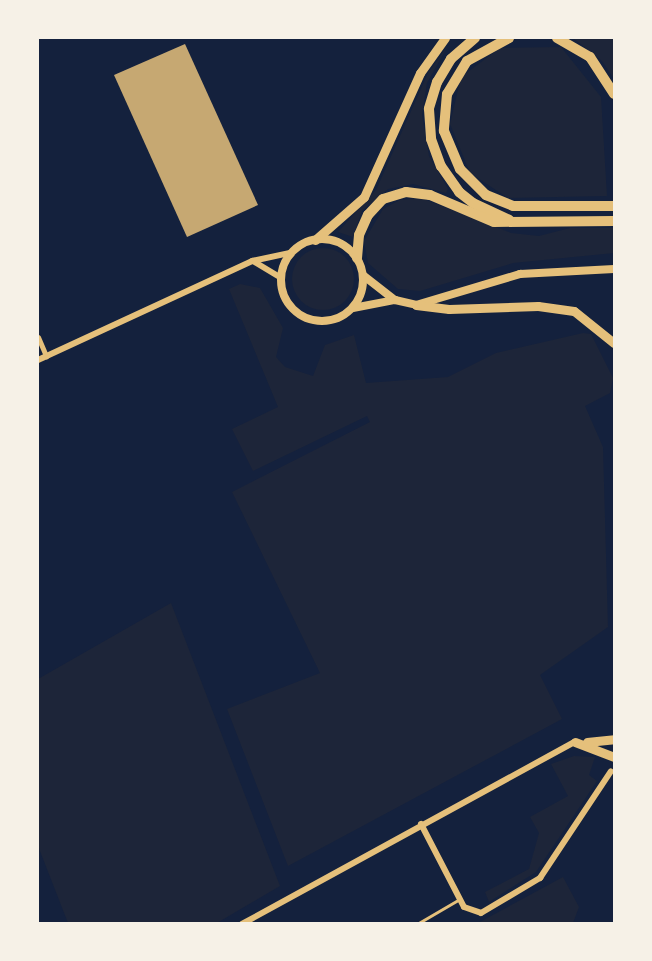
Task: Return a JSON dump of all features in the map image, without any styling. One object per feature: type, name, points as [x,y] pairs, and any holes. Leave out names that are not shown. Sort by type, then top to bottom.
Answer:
[{"type":"highway","points":[[316,240],[364,197],[420,73],[445,38]]},
{"type":"highway","points":[[475,38],[451,58],[437,82],[429,109],[431,139],[441,166],[460,192],[473,203],[510,220]]},
{"type":"highway","points":[[509,38],[468,61],[447,94],[444,131],[460,169],[486,195],[513,206],[614,206]]},
{"type":"highway","points":[[556,38],[590,57],[614,94]]},
{"type":"highway","points":[[357,258],[362,224],[375,206],[391,195],[430,195],[494,222],[510,220],[614,221]]},
{"type":"highway","points":[[416,304],[449,309],[538,306],[574,311],[614,343]]},
{"type":"highway","points":[[575,742],[614,739]]},
{"type":"highway","points":[[575,742],[614,756]]},
{"type":"main road","points":[[353,308],[362,293],[364,276],[357,258],[339,242],[316,240],[291,253],[281,278],[289,304],[306,318],[328,321],[353,308],[395,300],[416,304],[520,274],[614,269]]},
{"type":"main road","points":[[364,276],[395,300]]},
{"type":"street","points":[[38,360],[252,261],[291,253]]},
{"type":"street","points":[[252,261],[281,278]]},
{"type":"street","points":[[38,337],[46,356]]},
{"type":"street","points":[[242,924],[421,824],[575,742]]},
{"type":"street","points":[[421,824],[467,910],[481,913],[533,884],[611,771]]},
{"type":"lane","points":[[417,924],[462,899]]},
{"type":"shaded area","points":[[573,38],[614,38],[614,79],[602,61]]},
{"type":"shaded area","points":[[449,44],[427,83],[422,115],[429,156],[448,189],[446,193],[413,184],[388,189],[362,211],[353,237],[338,232],[376,190],[428,73]]},
{"type":"shaded area","points":[[561,47],[601,97],[607,196],[508,198],[470,173],[450,124],[461,77],[500,48]]},
{"type":"shaded area","points":[[421,198],[511,233],[539,236],[570,228],[614,228],[614,253],[513,263],[420,291],[398,289],[368,263],[364,241],[383,209],[400,200]]},
{"type":"shaded area","points":[[323,248],[340,253],[345,257],[349,262],[354,279],[349,296],[345,301],[340,305],[323,310],[306,305],[301,301],[297,296],[292,279],[297,262],[301,257],[306,253]]},
{"type":"shaded area","points":[[240,284],[260,288],[283,328],[276,357],[285,367],[313,376],[325,345],[354,335],[366,383],[448,377],[496,353],[583,333],[591,334],[613,378],[610,393],[585,406],[603,447],[608,627],[540,675],[562,719],[288,866],[227,709],[320,673],[232,492],[370,422],[367,416],[253,471],[232,429],[278,407],[229,289]]},
{"type":"shaded area","points":[[171,603],[280,886],[217,923],[68,923],[38,846],[38,679]]},
{"type":"shaded area","points":[[574,756],[595,757],[589,775],[597,781],[536,872],[489,902],[485,892],[529,869],[539,833],[530,817],[568,796],[551,764]]},
{"type":"shaded area","points":[[563,877],[579,907],[573,923],[478,923]]},
{"type":"building","points":[[185,44],[258,205],[187,237],[114,75]]}]
